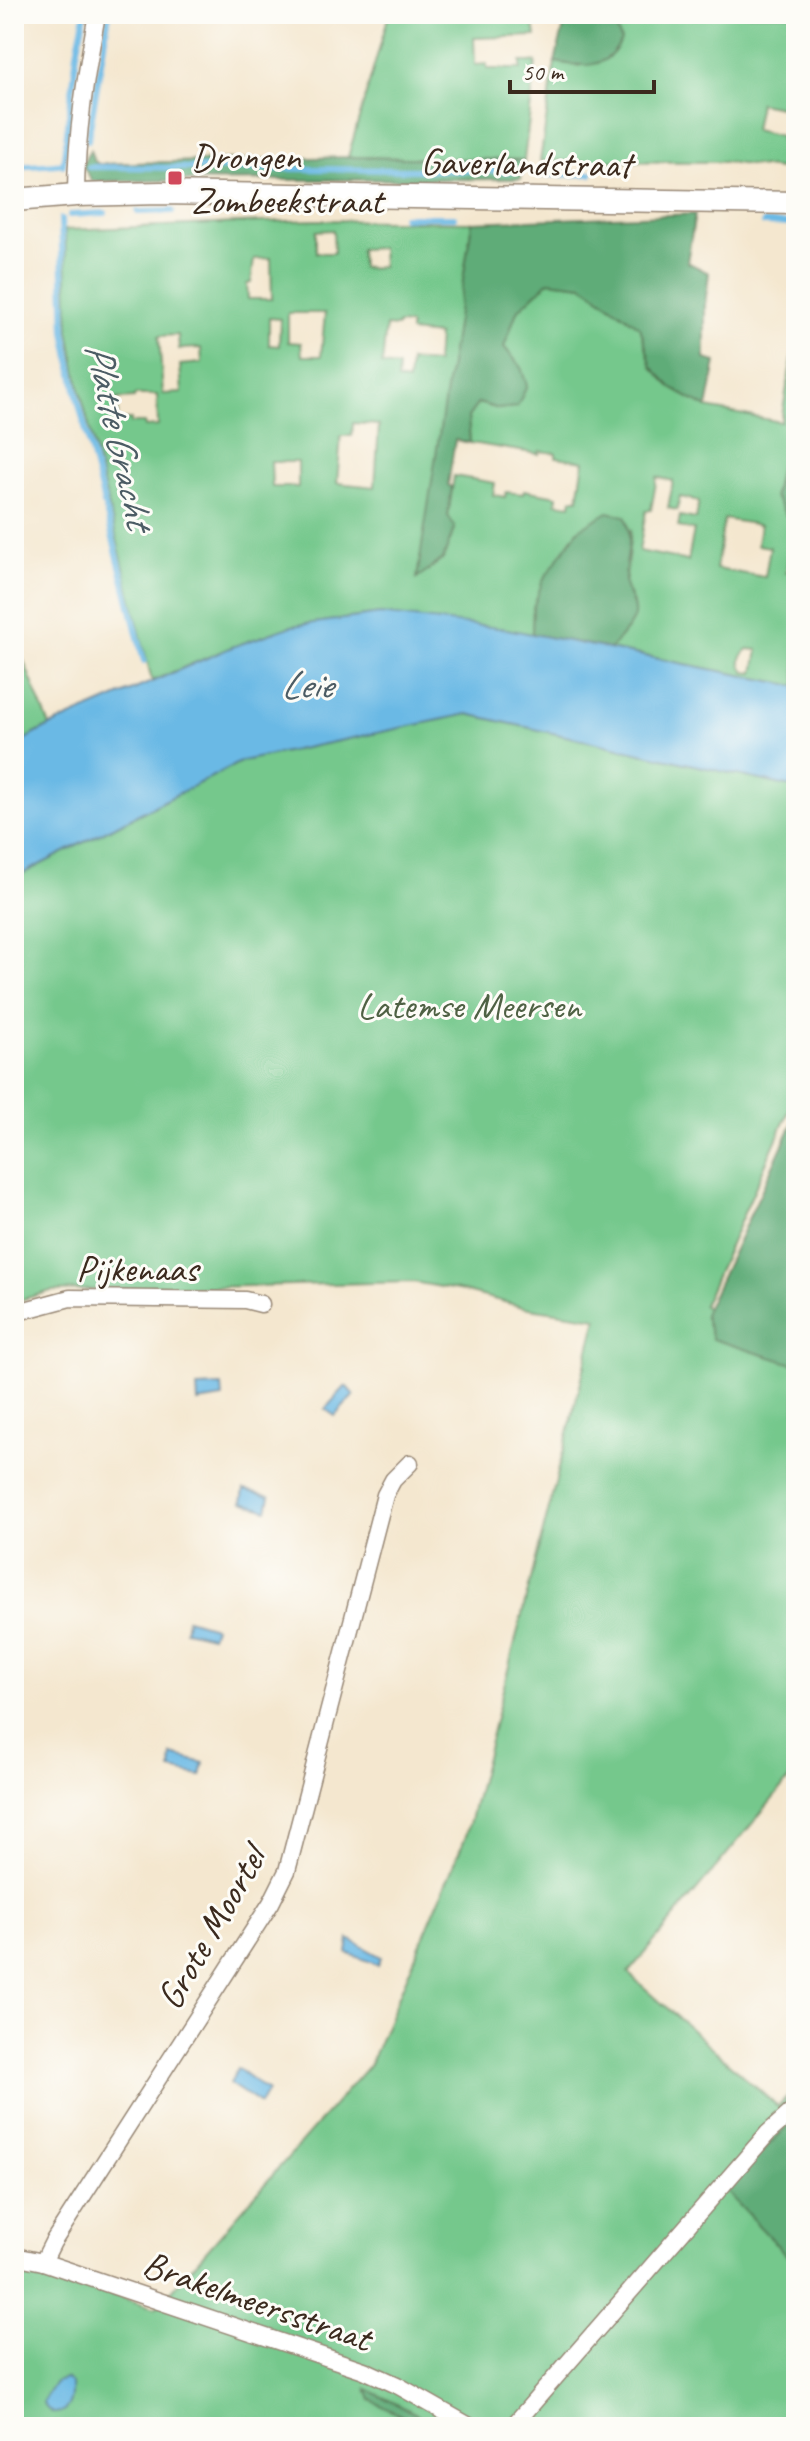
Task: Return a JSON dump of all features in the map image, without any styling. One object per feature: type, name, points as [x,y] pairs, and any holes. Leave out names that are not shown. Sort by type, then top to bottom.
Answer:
[{"type":"main road","name":"Gaverlandstraat","points":[[14,200],[161,193],[796,203]]},
{"type":"street","points":[[70,196],[97,14]]},
{"type":"street","name":"Pijkenaas","points":[[14,1313],[70,1298],[245,1300],[261,1304]]},
{"type":"street","name":"Grote Moortel","points":[[43,2262],[271,1903],[287,1871],[385,1495],[393,1480],[410,1463]]},
{"type":"street","points":[[512,2427],[768,2133],[796,2108]]},
{"type":"street","name":"Brakelmeersstraat","points":[[14,2256],[43,2262],[364,2370],[471,2427]]},
{"type":"green space","points":[[389,14],[505,14],[534,25],[536,36],[474,38],[475,65],[487,64],[487,69],[521,69],[521,62],[536,62],[524,160],[348,157]]},
{"type":"green space","points":[[567,14],[584,14],[582,21],[617,30],[621,40],[616,50],[593,64],[555,62]]},
{"type":"green space","points":[[584,14],[796,14],[796,110],[759,103],[754,130],[781,136],[780,141],[793,144],[796,128],[796,171],[725,162],[540,161],[555,62],[580,66],[617,30],[582,21]]},
{"type":"green space","points":[[90,150],[94,161],[99,164],[348,157],[524,160],[521,179],[92,181],[82,165]]},
{"type":"green space","points":[[695,214],[687,262],[709,273],[705,304],[705,359],[716,362],[707,408],[673,389],[652,367],[640,327],[583,285],[549,281],[517,311],[504,347],[521,367],[527,386],[517,407],[499,409],[478,403],[468,417],[470,443],[455,440],[448,485],[452,487],[448,516],[455,527],[443,559],[417,578],[472,222]]},
{"type":"green space","points":[[314,220],[472,222],[418,578],[443,559],[455,527],[448,516],[454,476],[495,483],[493,495],[505,497],[506,492],[523,494],[524,490],[557,496],[556,503],[571,505],[572,499],[578,499],[584,461],[556,457],[556,453],[539,451],[539,454],[470,443],[468,417],[478,403],[499,409],[521,367],[504,347],[517,311],[549,281],[583,285],[640,327],[652,367],[673,389],[707,408],[781,422],[796,333],[796,432],[787,432],[774,496],[796,528],[796,544],[790,546],[786,572],[796,569],[796,686],[610,649],[634,616],[633,603],[625,586],[631,530],[579,529],[533,608],[532,634],[380,614],[292,626],[152,681],[80,390],[69,331],[65,230]],"holes":[[[333,230],[334,253],[316,253],[316,231]],[[381,248],[382,267],[361,268],[360,249]],[[271,258],[272,299],[248,299],[247,284],[251,283],[254,259]],[[288,313],[325,313],[321,356],[302,356],[301,343],[288,342]],[[269,318],[280,319],[279,346],[269,345]],[[410,325],[410,332],[438,335],[436,363],[410,361],[408,382],[397,380],[398,367],[382,365],[386,326]],[[178,335],[179,349],[201,348],[202,363],[180,365],[182,393],[163,394],[159,336]],[[157,395],[158,426],[145,427],[144,423],[118,420],[117,399]],[[353,423],[379,425],[375,487],[337,483],[341,436],[352,436]],[[271,462],[298,462],[298,487],[272,487]],[[657,477],[673,481],[668,508],[677,510],[680,497],[699,501],[696,519],[680,516],[678,527],[694,530],[688,561],[639,551],[646,511],[651,510]],[[724,519],[760,525],[757,545],[770,547],[765,577],[716,569]],[[748,649],[758,650],[754,673],[745,672],[741,665]]]},
{"type":"green space","points":[[787,432],[796,432],[794,528],[774,496]]},
{"type":"green space","points":[[608,512],[625,516],[628,524],[625,583],[634,610],[631,623],[610,649],[532,634],[533,608],[543,580],[579,529]]},
{"type":"green space","points":[[14,637],[50,726],[14,745]]},
{"type":"green space","name":"Latemse Meersen","points":[[468,714],[796,788],[796,1095],[703,1306],[796,1343],[796,1771],[628,1973],[778,2107],[796,2088],[796,2427],[14,2427],[14,2265],[156,2308],[370,2064],[466,1836],[597,1318],[523,1307],[413,1282],[51,1291],[14,1302],[14,878],[242,761]]},
{"type":"green space","points":[[796,1116],[796,1365],[712,1339],[704,1314]]},
{"type":"green space","points":[[796,2118],[796,2263],[795,2264],[724,2189]]},
{"type":"green space","points":[[367,2389],[442,2427],[423,2427],[371,2400]]},
{"type":"water","name":"Leie","points":[[380,614],[507,629],[796,686],[796,788],[468,714],[242,761],[14,878],[14,745],[50,726],[232,647],[292,626]]},
{"type":"water","points":[[222,1386],[223,1398],[198,1402],[197,1387]]},
{"type":"water","points":[[346,1386],[354,1395],[335,1416],[325,1409]]},
{"type":"water","points":[[244,1490],[270,1496],[267,1510],[242,1502]]},
{"type":"water","points":[[187,1619],[214,1627],[211,1636],[185,1630]]},
{"type":"water","points":[[172,1755],[204,1763],[201,1776],[171,1770]]},
{"type":"water","points":[[349,1939],[381,1957],[378,1965],[347,1953]]},
{"type":"water","points":[[237,2068],[268,2091],[260,2104],[230,2084]]},
{"type":"water","points":[[65,2379],[71,2384],[69,2404],[63,2411],[52,2413],[43,2401],[55,2382]]},
{"type":"waterway","name":"Platte Gracht","points":[[63,165],[77,52],[85,14]]},
{"type":"waterway","points":[[88,140],[109,14]]},
{"type":"waterway","points":[[14,167],[58,164]]},
{"type":"waterway","points":[[89,167],[514,171]]},
{"type":"waterway","points":[[540,175],[591,174]]},
{"type":"waterway","points":[[138,212],[172,211]]},
{"type":"waterway","points":[[70,215],[105,213]]},
{"type":"waterway","points":[[404,217],[454,217]]},
{"type":"waterway","name":"Platte Gracht","points":[[61,219],[65,332],[78,400],[144,661]]},
{"type":"waterway","points":[[764,223],[796,224]]},
{"type":"place","name":"Drongen Zombeekstraat","points":[[175,178]]}]
